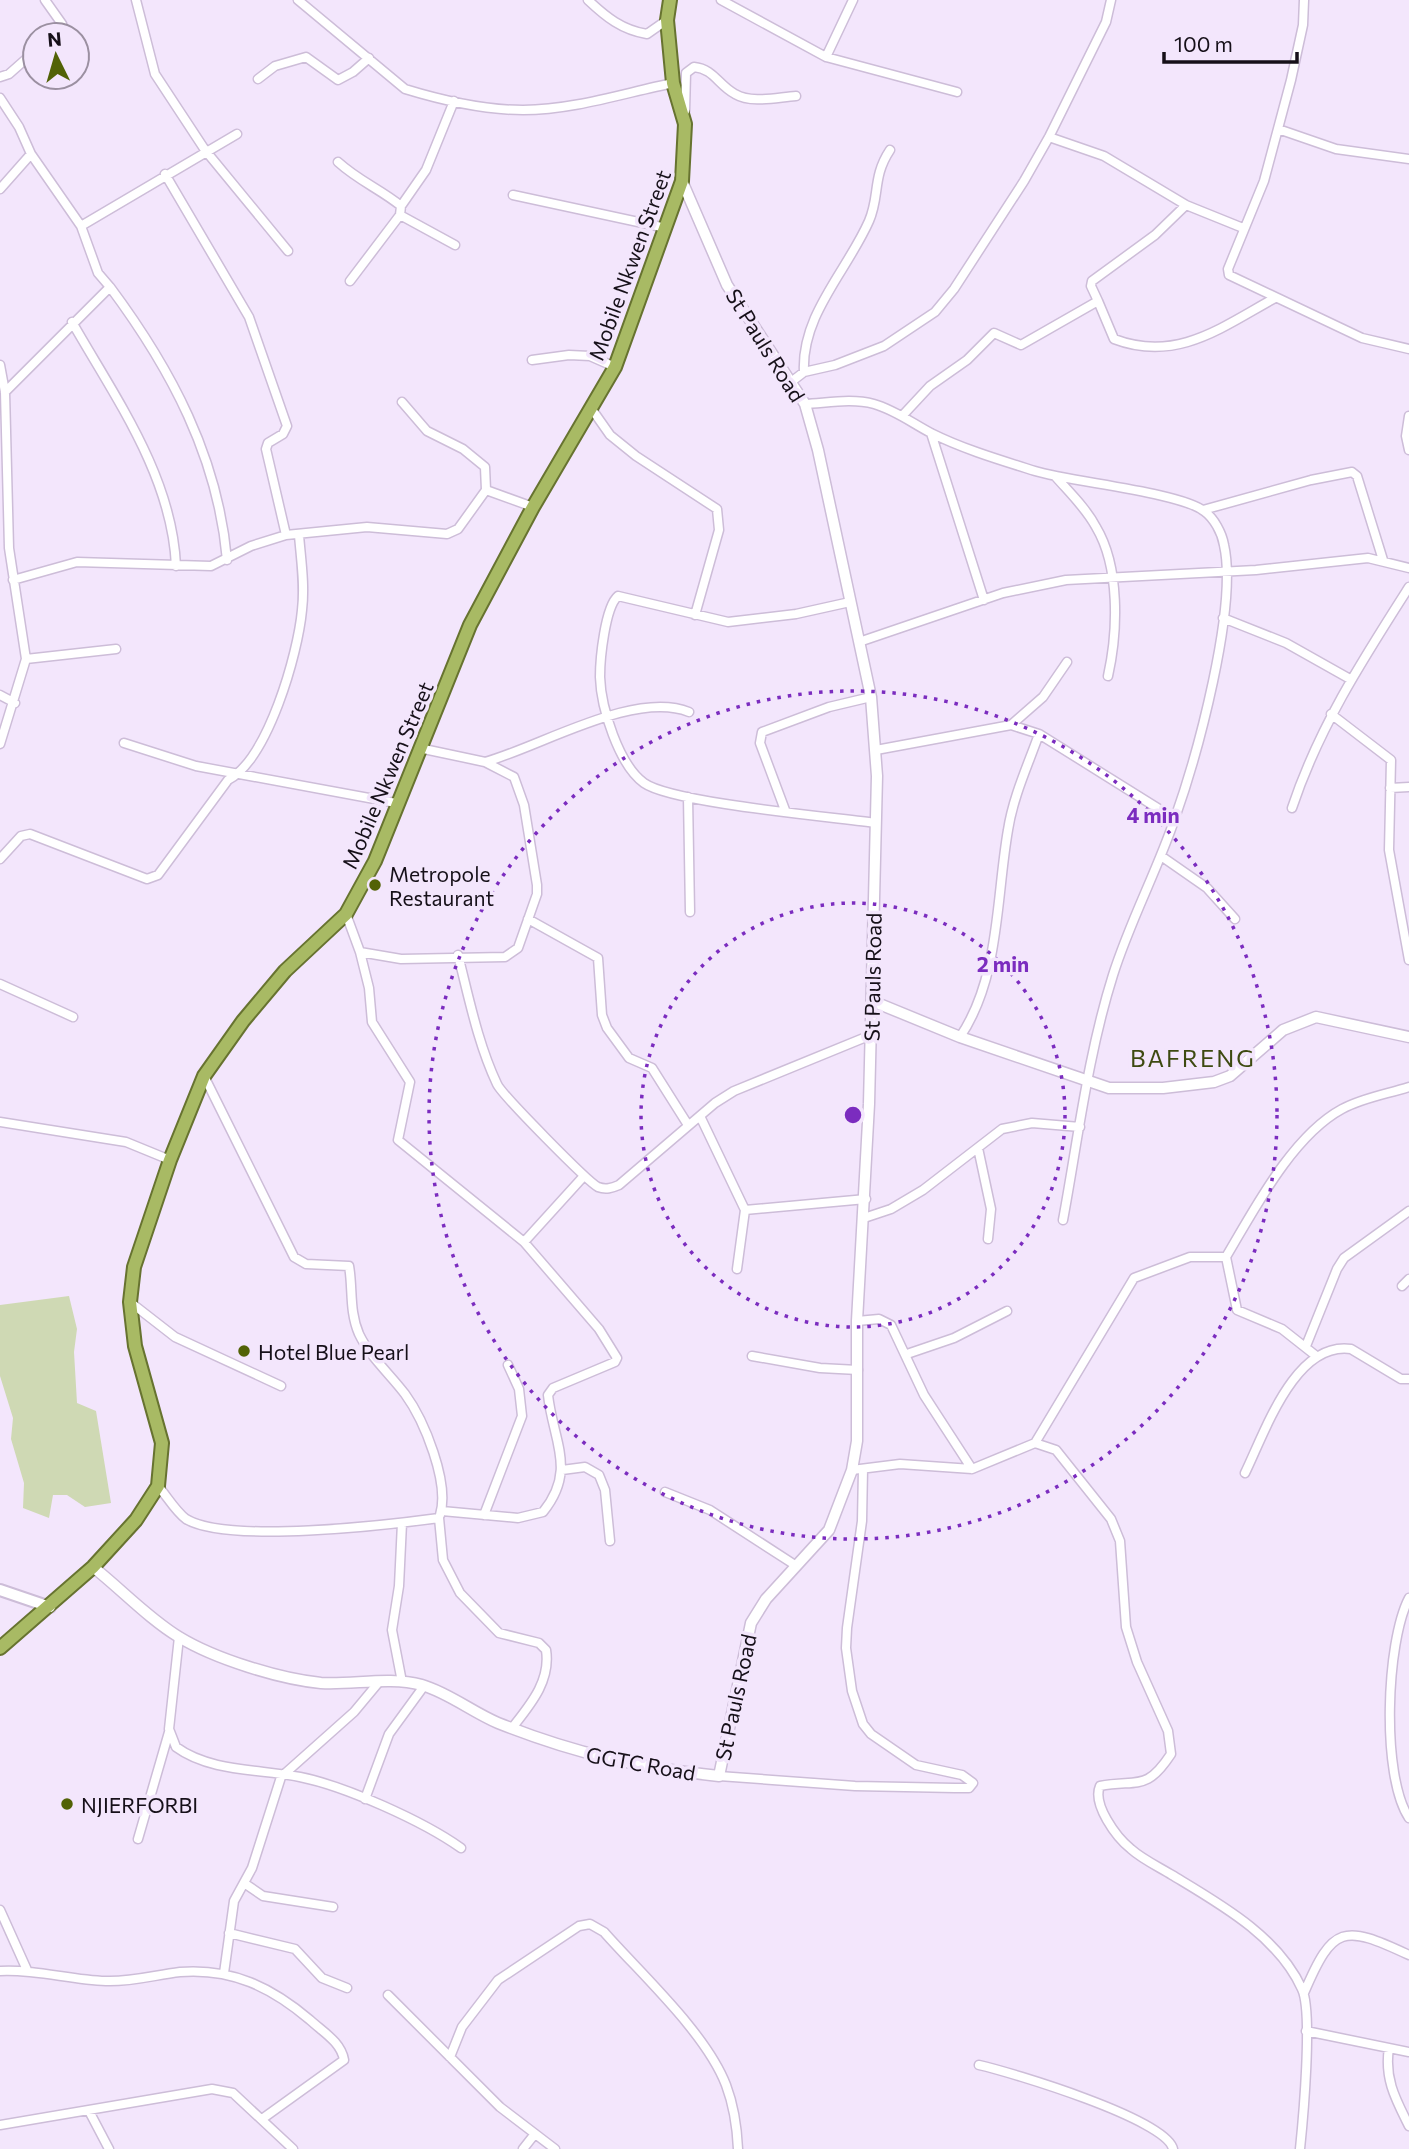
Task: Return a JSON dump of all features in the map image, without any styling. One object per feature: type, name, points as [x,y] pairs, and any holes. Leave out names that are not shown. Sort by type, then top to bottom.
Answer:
[{"type":"highway","name":"Mobile Nkwen Street","points":[[0,1648],[93,1567],[136,1520],[158,1486],[162,1443],[135,1346],[130,1302],[134,1267],[170,1160],[204,1076],[243,1021],[285,971],[346,914],[375,861],[418,748],[470,625],[533,506],[615,367],[682,181],[685,124],[673,83],[667,20],[670,0]]},
{"type":"main road","points":[[0,1590],[50,1607]]},
{"type":"street","points":[[45,0],[60,21]]},
{"type":"street","points":[[136,0],[155,74],[205,150],[288,251]]},
{"type":"street","points":[[298,0],[405,89],[454,101],[536,109],[580,103],[673,83]]},
{"type":"street","points":[[588,0],[611,21],[636,33],[647,34],[667,20]]},
{"type":"street","points":[[721,0],[740,3],[826,57],[957,92]]},
{"type":"street","points":[[826,57],[853,0]]},
{"type":"street","points":[[791,382],[804,372],[835,365],[884,346],[934,312],[954,289],[1049,137],[1106,22],[1111,0]]},
{"type":"street","points":[[1304,0],[1303,24],[1264,181],[1243,228],[1228,269],[1229,275],[1362,338],[1409,349]]},
{"type":"street","points":[[258,79],[275,65],[306,57],[338,80],[353,72],[369,58]]},
{"type":"street","points":[[0,77],[9,74],[21,63]]},
{"type":"street","points":[[685,124],[686,73],[694,67],[707,68],[734,94],[749,99],[796,96]]},
{"type":"street","points":[[0,98],[19,127],[32,154],[81,226],[98,273],[147,338],[208,461],[222,512],[227,560]]},
{"type":"street","points":[[350,281],[401,211],[426,170],[454,101]]},
{"type":"street","points":[[1278,129],[1336,149],[1409,159]]},
{"type":"street","points":[[81,226],[205,150],[237,134]]},
{"type":"street","points":[[1049,137],[1104,156],[1186,205],[1243,228]]},
{"type":"street","points":[[804,372],[804,344],[838,273],[868,223],[877,173],[890,150]]},
{"type":"street","points":[[0,189],[32,154]]},
{"type":"street","points":[[338,162],[361,183],[376,186],[401,211],[455,245]]},
{"type":"street","points":[[165,174],[242,304],[270,374],[287,426],[283,434],[268,443],[266,449],[286,535]]},
{"type":"street","name":"St Pauls Road","points":[[682,181],[727,285],[804,404],[818,450],[871,697],[876,750],[866,1199],[857,1321],[858,1470],[829,1530],[766,1599],[751,1623],[719,1776]]},
{"type":"street","points":[[513,195],[666,228]]},
{"type":"street","points":[[1186,205],[1155,235],[1092,281],[1091,286],[1114,339],[1155,347],[1194,342],[1275,298]]},
{"type":"street","points":[[5,392],[72,322],[110,287]]},
{"type":"street","points":[[903,415],[930,386],[967,360],[994,333],[1021,345],[1098,302]]},
{"type":"street","points":[[72,322],[157,477],[174,527],[176,566]]},
{"type":"street","points":[[532,360],[569,355],[590,356],[615,367]]},
{"type":"street","points":[[0,365],[5,392],[3,439],[7,525],[26,659],[15,703],[0,744]]},
{"type":"street","points":[[804,404],[856,401],[903,415],[932,433],[1007,462],[1054,475],[1171,499],[1203,510],[1216,525],[1224,543],[1227,571],[1223,618],[1194,761],[1161,856],[1113,975],[1088,1083],[1063,1220]]},
{"type":"street","points":[[13,580],[76,562],[126,561],[211,566],[251,546],[286,535],[367,527],[447,534],[458,529],[486,490],[485,467],[463,449],[427,430],[402,402]]},
{"type":"street","points":[[591,408],[610,435],[627,449],[717,509],[719,530],[695,615]]},
{"type":"street","points":[[1409,416],[1406,436],[1409,450]]},
{"type":"street","points":[[932,433],[984,600]]},
{"type":"street","points":[[1203,510],[1311,480],[1352,472],[1357,476],[1383,561]]},
{"type":"street","points":[[1054,475],[1096,525],[1103,540],[1112,577],[1114,627],[1108,676]]},
{"type":"street","points":[[486,490],[533,506]]},
{"type":"street","points":[[0,859],[21,836],[30,834],[147,879],[158,875],[228,780],[241,773],[261,741],[298,638],[303,588],[299,535]]},
{"type":"street","points":[[859,642],[1028,586],[1368,558],[1409,568]]},
{"type":"street","points":[[1292,808],[1308,759],[1331,714],[1350,679],[1409,587]]},
{"type":"street","points":[[850,602],[749,621],[728,622],[618,596],[611,603],[600,676],[608,717],[628,768],[646,785],[688,797],[876,823]]},
{"type":"street","points":[[1223,618],[1286,643],[1350,679]]},
{"type":"street","points":[[26,659],[116,649]]},
{"type":"street","points":[[1011,725],[1043,697],[1067,662]]},
{"type":"street","points":[[0,695],[15,703]]},
{"type":"street","points":[[785,810],[760,743],[762,732],[829,707],[871,697]]},
{"type":"street","points":[[485,762],[608,717],[671,705],[689,712]]},
{"type":"street","points":[[1331,714],[1391,760],[1389,850],[1409,960]]},
{"type":"street","points":[[876,750],[1011,725],[1039,734],[1175,819]]},
{"type":"street","points":[[960,1037],[973,1015],[987,964],[998,915],[1008,829],[1039,734]]},
{"type":"street","points":[[124,743],[196,766],[396,803]]},
{"type":"street","points":[[359,952],[401,959],[458,955],[505,957],[518,948],[528,919],[537,885],[524,805],[514,777],[485,762],[418,748]]},
{"type":"street","points":[[1390,788],[1409,787]]},
{"type":"street","points":[[688,797],[690,912]]},
{"type":"street","points":[[1161,856],[1207,888],[1235,919]]},
{"type":"street","points":[[158,1486],[185,1518],[220,1529],[338,1529],[402,1523],[441,1514],[518,1518],[543,1512],[556,1493],[562,1470],[548,1395],[553,1388],[617,1358],[599,1329],[524,1242],[398,1140],[410,1082],[372,1022],[369,988],[346,914]]},
{"type":"street","points":[[528,919],[598,958],[602,1015],[607,1028],[629,1058],[652,1068],[688,1125]]},
{"type":"street","points":[[458,955],[471,1006],[503,1096],[536,1125],[583,1177],[599,1187],[610,1189],[619,1185],[700,1115],[749,1082],[871,1035]]},
{"type":"street","points":[[0,984],[73,1017]]},
{"type":"street","points":[[872,1001],[960,1037],[1063,1071],[1088,1083],[1134,1089],[1214,1082],[1230,1076],[1283,1030],[1316,1017],[1409,1037]]},
{"type":"street","points":[[204,1076],[294,1257],[306,1264],[349,1266],[349,1296],[359,1334],[406,1396],[418,1417],[440,1477],[443,1560],[460,1593],[499,1633],[539,1643],[546,1650],[545,1676],[540,1689],[512,1728]]},
{"type":"street","points":[[1315,1355],[1282,1329],[1237,1310],[1226,1258],[1267,1189],[1305,1141],[1327,1119],[1343,1109],[1409,1087]]},
{"type":"street","points":[[700,1115],[746,1210],[737,1269]]},
{"type":"street","points":[[0,1122],[126,1142],[170,1160]]},
{"type":"street","points":[[864,1218],[891,1209],[923,1190],[1002,1129],[1016,1124],[1080,1127]]},
{"type":"street","points":[[978,1148],[991,1209],[988,1239]]},
{"type":"street","points":[[524,1242],[583,1177]]},
{"type":"street","points":[[746,1210],[866,1199]]},
{"type":"street","points":[[1306,1346],[1344,1258],[1409,1211]]},
{"type":"street","points":[[1035,1443],[1135,1278],[1190,1257],[1226,1258]]},
{"type":"street","points":[[130,1302],[176,1337],[281,1386]]},
{"type":"street","points":[[907,1354],[954,1338],[1007,1311]]},
{"type":"street","points":[[857,1321],[879,1319],[891,1325],[907,1354],[924,1395],[972,1469]]},
{"type":"street","points":[[1245,1473],[1283,1393],[1315,1355],[1351,1349],[1401,1379],[1409,1379]]},
{"type":"street","points":[[752,1356],[820,1368],[858,1370]]},
{"type":"street","points":[[484,1515],[522,1416],[519,1389],[508,1365]]},
{"type":"street","points":[[858,1470],[900,1464],[972,1469],[1035,1443],[1047,1445],[1066,1460],[1111,1520],[1120,1541],[1126,1627],[1131,1649],[1171,1742],[1171,1754],[1159,1773],[1147,1782],[1100,1786],[1096,1794],[1099,1803],[1130,1849],[1209,1898],[1261,1936],[1287,1961],[1304,1993],[1304,2111],[1300,2149]]},
{"type":"street","points":[[562,1470],[584,1468],[600,1475],[605,1490],[610,1541]]},
{"type":"street","name":"GGTC Road","points":[[93,1567],[179,1637],[212,1652],[298,1679],[323,1683],[402,1682],[424,1686],[512,1728],[566,1749],[646,1768],[719,1776],[855,1787],[969,1787],[973,1783],[962,1775],[916,1765],[871,1734],[863,1724],[852,1691],[846,1648],[862,1521],[858,1470]]},
{"type":"street","points":[[664,1492],[710,1510],[795,1565]]},
{"type":"street","points":[[402,1523],[399,1586],[392,1630],[402,1682]]},
{"type":"street","points":[[1409,1598],[1400,1615],[1390,1687],[1394,1784],[1399,1804],[1409,1818]]},
{"type":"street","points":[[138,1839],[169,1729],[179,1637]]},
{"type":"street","points":[[224,1973],[234,1901],[252,1868],[281,1777],[354,1712],[379,1682]]},
{"type":"street","points":[[365,1799],[389,1734],[424,1686]]},
{"type":"street","points":[[169,1729],[176,1747],[185,1754],[281,1777],[298,1776],[365,1799],[461,1848]]},
{"type":"street","points":[[244,1883],[263,1896],[332,1907]]},
{"type":"street","points":[[0,1910],[27,1970]]},
{"type":"street","points":[[450,2057],[462,2027],[498,1980],[579,1926],[590,1924],[604,1932],[699,2040],[725,2083],[733,2108],[738,2149]]},
{"type":"street","points":[[229,1933],[295,1949],[322,1978],[347,1988]]},
{"type":"street","points":[[1304,1993],[1324,1949],[1334,1938],[1346,1935],[1376,1939],[1409,1955]]},
{"type":"street","points":[[0,1971],[27,1970],[106,1981],[180,1972],[224,1973],[253,1981],[273,1992],[335,2042],[344,2060],[341,2065],[262,2119]]},
{"type":"street","points":[[388,1995],[500,2108],[555,2149]]},
{"type":"street","points":[[1306,2031],[1409,2052]]},
{"type":"street","points":[[1389,2048],[1386,2067],[1388,2081],[1409,2126]]},
{"type":"street","points":[[979,2065],[1025,2076],[1088,2098],[1150,2128],[1170,2141],[1173,2149]]},
{"type":"street","points":[[0,2125],[212,2089],[233,2093],[293,2149]]},
{"type":"street","points":[[89,2111],[109,2149]]},
{"type":"street","points":[[523,2149],[534,2135]]},
{"type":"green space","points":[[69,1296],[77,1329],[74,1352],[77,1403],[96,1411],[111,1503],[85,1507],[67,1495],[53,1495],[49,1518],[23,1508],[24,1483],[11,1439],[13,1418],[0,1376],[0,1305]]},
{"type":"place","name":"Metropole Restaurant","points":[[375,885]]},
{"type":"place","name":"Hotel Blue Pearl","points":[[244,1351]]},
{"type":"place","name":"NJIERFORBI","points":[[67,1804]]},
{"type":"district","name":"BAFRENG","points":[[1193,1057]]}]
